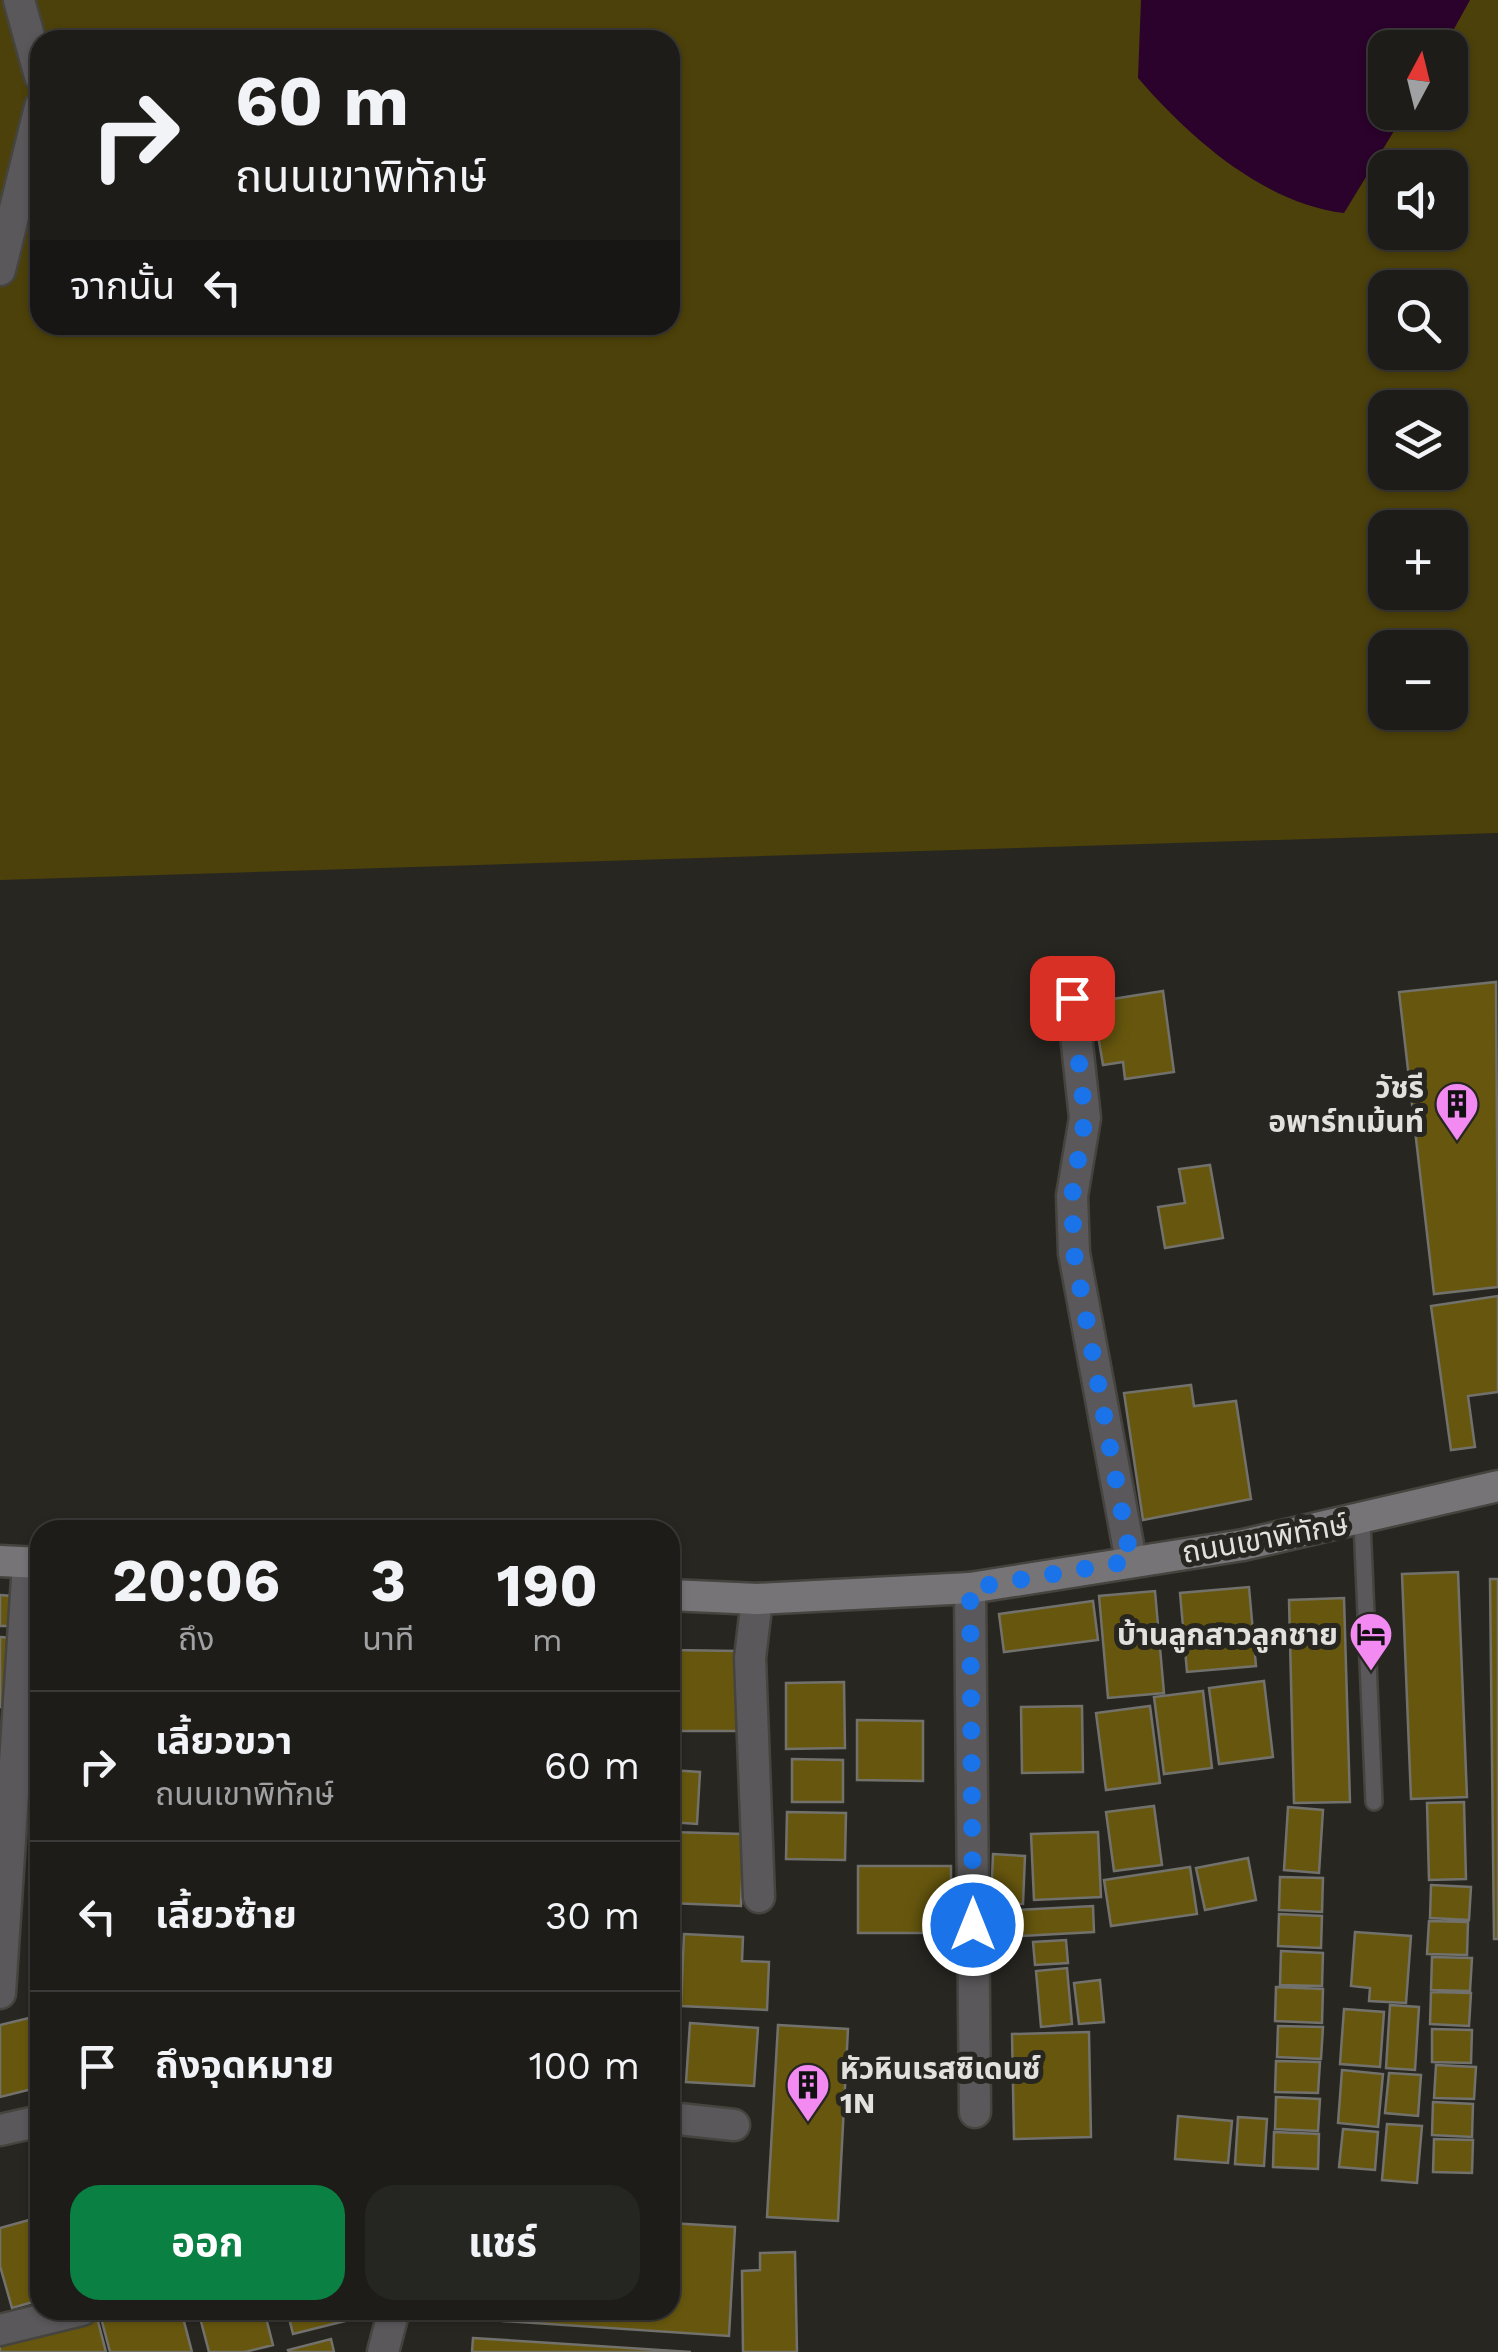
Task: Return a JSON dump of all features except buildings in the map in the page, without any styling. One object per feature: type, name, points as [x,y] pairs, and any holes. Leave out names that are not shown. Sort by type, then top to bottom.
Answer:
[{"type":"street","points":[[20,0],[30,38]]},
{"type":"street","points":[[0,270],[30,148]]},
{"type":"street","points":[[1072,998],[1085,1118],[1072,1196],[1074,1253],[1131,1561]]},
{"type":"street","name":"ถนนเขาพิทักษ์","points":[[680,1595],[757,1599],[970,1588],[1243,1545],[1498,1486]]},
{"type":"street","points":[[0,1993],[23,1562]]},
{"type":"street","points":[[970,1588],[975,2112]]},
{"type":"street","points":[[757,1599],[750,1658],[759,1897]]},
{"type":"street","points":[[680,2119],[734,2125]]},
{"type":"street","points":[[0,2130],[30,2123]]},
{"type":"street","points":[[0,2330],[41,2320]]},
{"type":"street","points":[[383,2352],[391,2320]]},
{"type":"lane","points":[[1362,1520],[1374,1802]]},
{"type":"shaded area","points":[[0,0],[1498,0],[1498,833],[0,880]]},
{"type":"shaded area","points":[[1141,0],[1470,0],[1453,30],[1368,30],[1368,130],[1395,130],[1382,150],[1368,150],[1368,174],[1344,213],[1314,207],[1257,182],[1205,144],[1138,78]]},
{"type":"place","name":"วัชรี อพาร์ทเม้นท์","points":[[1457,1142]]},
{"type":"place","name":"บ้านลูกสาวลูกชาย","points":[[1371,1672]]},
{"type":"place","name":"หัวหินเรสซิเดนซ์ 1N","points":[[808,2123]]},
{"type":"route","points":[[973,1925],[970,1588],[1131,1561],[1074,1253],[1072,1196],[1085,1118],[1072,998]]}]
